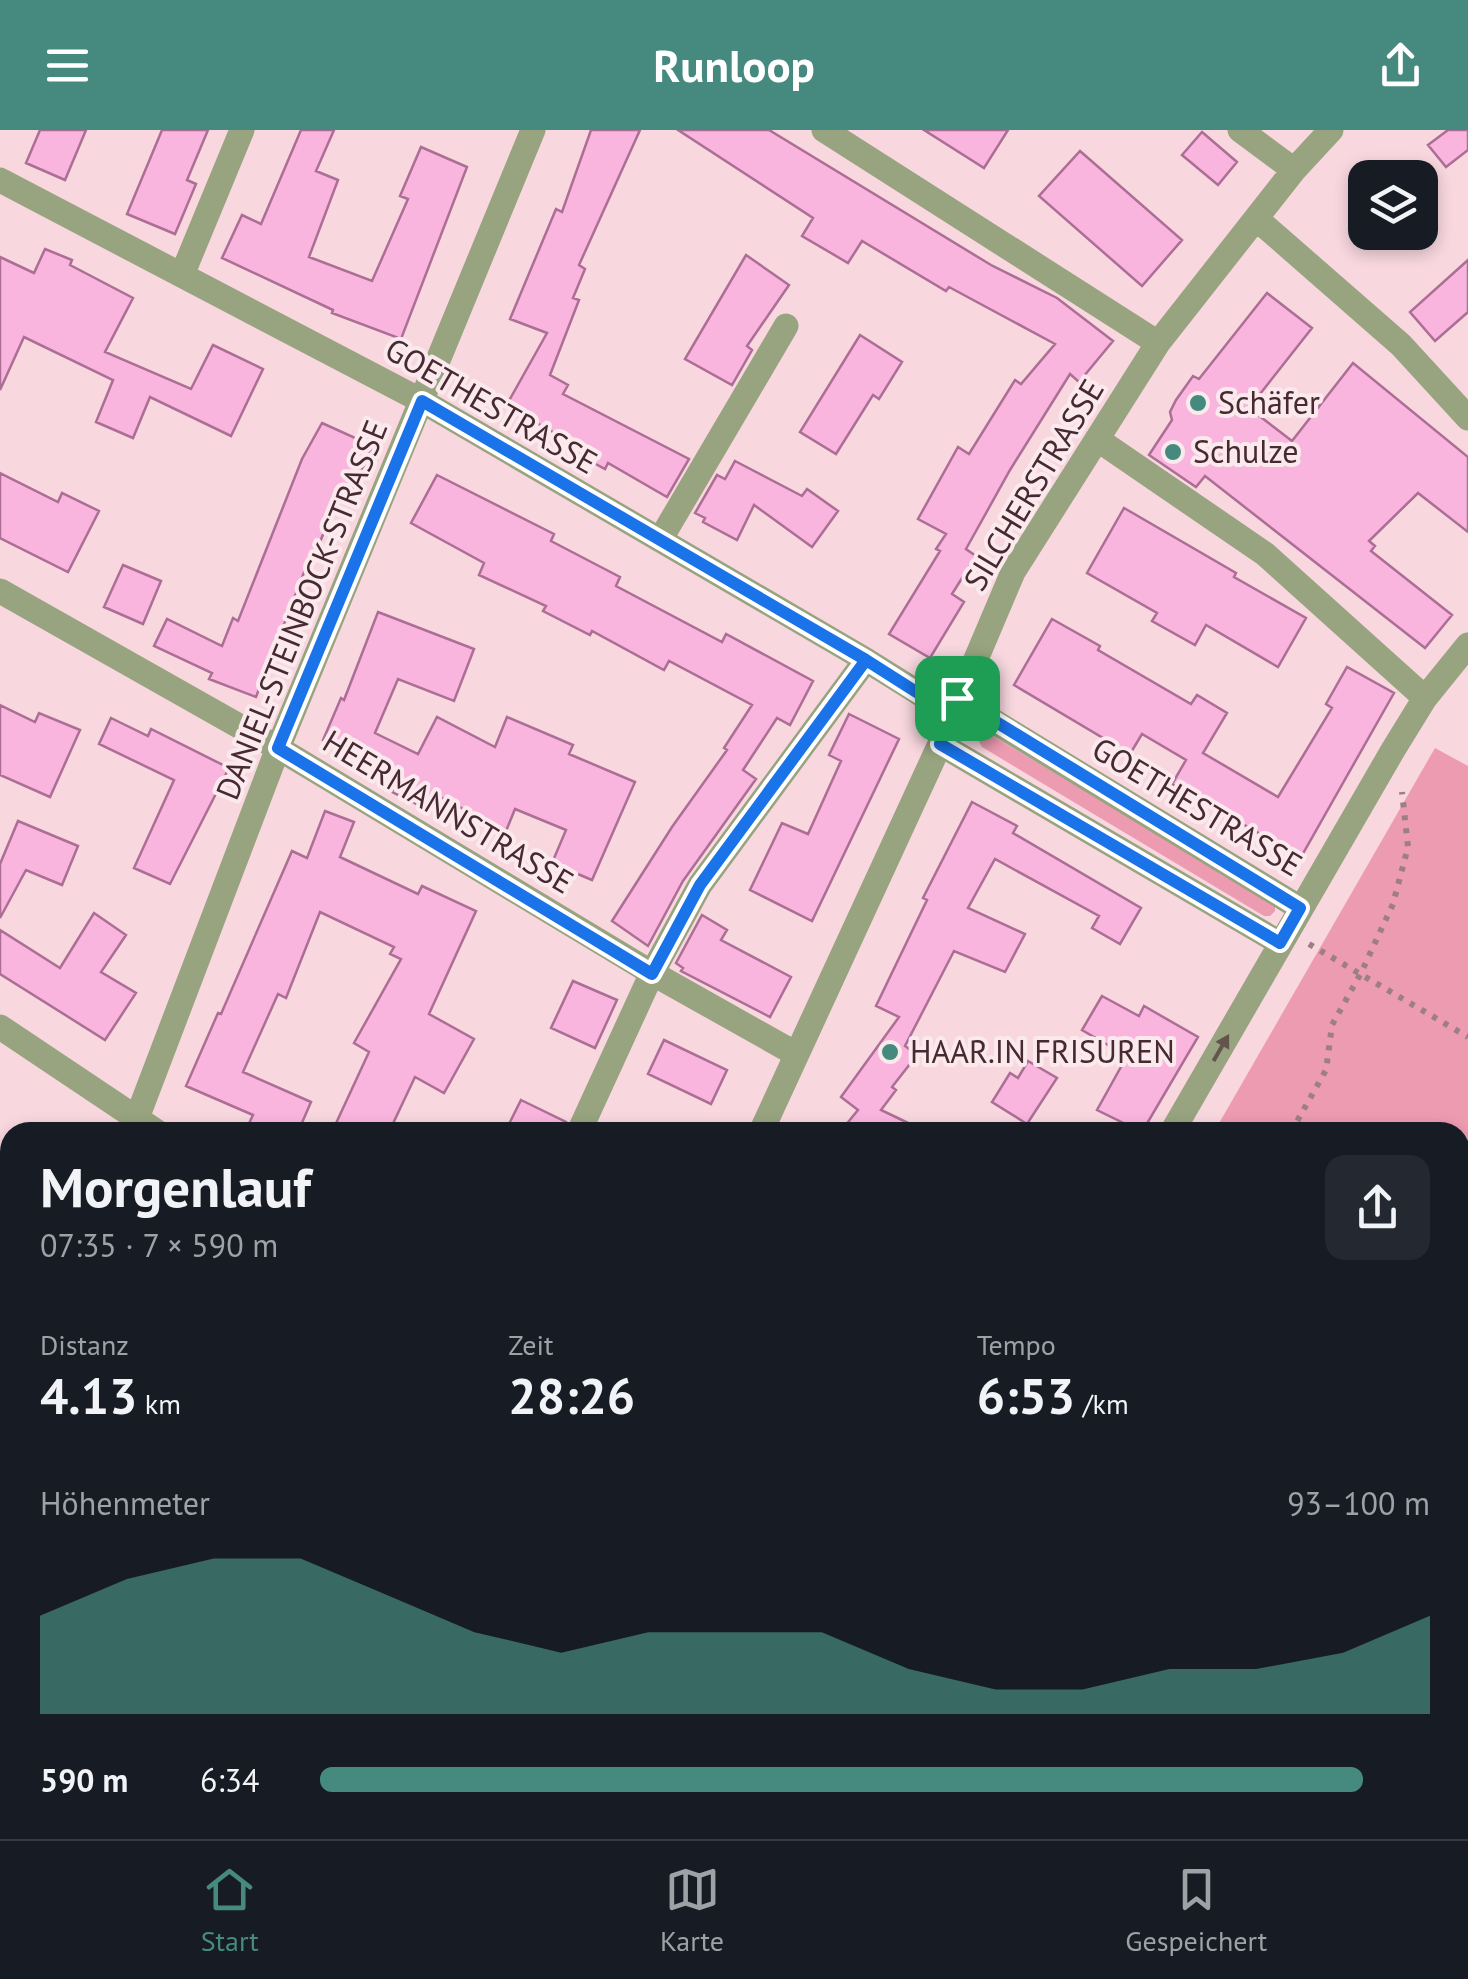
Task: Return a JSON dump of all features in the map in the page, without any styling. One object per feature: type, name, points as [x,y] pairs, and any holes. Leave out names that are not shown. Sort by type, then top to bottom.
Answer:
[{"type":"street","points":[[182,276],[242,130]]},
{"type":"street","name":"DANIEL-STEINBOCK-STRASSE","points":[[148,1122],[278,748],[533,130]]},
{"type":"street","points":[[824,130],[1158,343]]},
{"type":"street","points":[[1240,130],[1294,170]]},
{"type":"street","name":"SILCHERSTRASSE","points":[[765,1122],[940,744],[1013,572],[1158,343],[1294,170],[1331,130]]},
{"type":"street","name":"GOETHESTRASSE","points":[[0,180],[422,401],[1300,908]]},
{"type":"street","points":[[1258,220],[1400,346],[1468,418]]},
{"type":"street","points":[[660,540],[786,326]]},
{"type":"street","points":[[1096,438],[1265,554],[1425,698]]},
{"type":"street","name":"HEERMANNSTRASSE","points":[[0,592],[278,748],[652,974],[796,1054]]},
{"type":"street","points":[[1178,1122],[1425,698],[1468,645]]},
{"type":"street","points":[[584,1122],[652,974],[700,885],[866,660]]},
{"type":"street","points":[[940,744],[1283,937]]},
{"type":"street","points":[[0,1027],[142,1122]]},
{"type":"path","points":[[1297,1122],[1326,1070],[1332,1025],[1392,904],[1408,847],[1402,792]]},
{"type":"path","points":[[1283,937],[1361,973],[1468,1036]]},
{"type":"shaded area","points":[[983,730],[1275,905],[1275,911],[1264,916],[982,747],[975,734]]},
{"type":"shaded area","points":[[1435,748],[1468,766],[1468,1122],[1220,1122]]},
{"type":"building","points":[[40,130],[86,130],[65,180],[26,163]]},
{"type":"building","points":[[162,130],[208,130],[187,180],[196,184],[175,234],[127,214]]},
{"type":"building","points":[[301,130],[334,130],[316,171],[338,180],[309,257],[372,281],[408,199],[400,196],[421,147],[467,167],[401,339],[332,313],[333,310],[222,258],[242,215],[261,224]]},
{"type":"building","points":[[591,130],[640,130],[579,265],[585,269],[573,298],[579,300],[550,375],[568,385],[563,394],[689,459],[667,497],[608,463],[605,469],[568,449],[571,442],[506,406],[547,333],[510,319],[556,209],[562,212]]},
{"type":"building","points":[[678,130],[769,130],[991,265],[1057,298],[1113,341],[1079,382],[1070,374],[1010,470],[966,549],[976,556],[952,594],[964,602],[930,658],[889,634],[940,551],[936,549],[946,534],[918,519],[958,447],[969,454],[1015,380],[1021,384],[1055,344],[949,287],[946,291],[862,241],[848,263],[802,236],[813,218]]},
{"type":"building","points":[[924,130],[1008,130],[984,168]]},
{"type":"building","points":[[1448,130],[1468,130],[1468,150],[1446,167],[1428,145]]},
{"type":"building","points":[[1202,132],[1237,162],[1218,185],[1182,155]]},
{"type":"building","points":[[1080,151],[1182,240],[1142,286],[1039,196]]},
{"type":"building","points":[[45,249],[72,260],[70,265],[133,298],[105,352],[191,389],[213,345],[263,369],[231,436],[150,397],[133,438],[96,422],[113,380],[24,337],[0,390],[0,257],[34,273]]},
{"type":"building","points":[[746,255],[789,285],[747,346],[752,350],[732,385],[685,359]]},
{"type":"building","points":[[1468,260],[1468,312],[1435,341],[1410,312]]},
{"type":"building","points":[[1267,293],[1312,328],[1249,408],[1292,441],[1353,363],[1468,457],[1468,532],[1418,493],[1369,541],[1375,546],[1371,551],[1452,615],[1425,648],[1205,476],[1196,487],[1149,455],[1172,420],[1170,412],[1176,400],[1193,376],[1199,379]]},
{"type":"building","points":[[860,335],[902,362],[879,399],[873,395],[836,454],[800,432]]},
{"type":"building","points":[[322,423],[373,446],[351,493],[342,488],[313,559],[310,557],[256,697],[209,679],[212,673],[154,646],[167,619],[222,646],[233,618],[238,621],[302,459]]},
{"type":"building","points":[[735,461],[802,496],[807,489],[838,511],[812,547],[754,505],[737,540],[703,522],[705,518],[695,513],[717,475],[725,479]]},
{"type":"building","points":[[0,473],[58,502],[62,493],[99,511],[68,572],[0,538]]},
{"type":"building","points":[[437,475],[554,534],[551,541],[620,577],[616,586],[722,642],[726,634],[813,681],[790,725],[777,718],[743,770],[756,779],[683,881],[648,946],[612,921],[727,750],[724,748],[752,705],[669,661],[664,670],[592,631],[590,635],[543,611],[546,606],[479,575],[484,563],[411,523]]},
{"type":"building","points":[[1124,508],[1306,618],[1278,667],[1206,625],[1195,645],[1152,621],[1157,613],[1087,573]]},
{"type":"building","points":[[123,565],[161,581],[143,624],[104,607]]},
{"type":"building","points":[[378,612],[474,649],[454,701],[398,679],[375,733],[418,754],[437,717],[495,747],[507,717],[573,745],[569,754],[635,782],[592,880],[552,863],[566,830],[515,809],[506,831],[436,795],[429,810],[392,792],[402,773],[323,740],[341,698],[344,700]]},
{"type":"building","points":[[1052,619],[1191,704],[1197,695],[1227,713],[1203,753],[1278,797],[1332,708],[1326,704],[1347,667],[1394,693],[1301,857],[1172,784],[1186,760],[1142,734],[1130,754],[1014,685]]},
{"type":"building","points":[[0,705],[35,722],[39,713],[80,730],[50,797],[0,775]]},
{"type":"building","points":[[849,714],[899,739],[812,921],[750,890],[782,823],[808,834],[841,761],[829,755]]},
{"type":"building","points":[[111,718],[148,736],[151,729],[229,768],[170,884],[134,868],[174,780],[99,744]]},
{"type":"building","points":[[972,802],[1017,826],[1013,833],[1141,908],[1120,944],[1092,928],[1099,916],[995,859],[968,908],[1025,934],[1005,972],[954,951],[905,1046],[917,1055],[892,1087],[896,1090],[881,1110],[906,1122],[848,1122],[858,1110],[841,1097],[899,1017],[876,1006],[927,900],[923,898]]},
{"type":"building","points":[[325,811],[354,822],[340,857],[418,894],[422,886],[476,911],[429,1014],[474,1039],[444,1093],[415,1077],[394,1122],[337,1122],[369,1052],[354,1043],[401,959],[390,954],[394,947],[320,912],[286,998],[278,994],[243,1072],[311,1102],[302,1122],[250,1122],[253,1115],[186,1086],[292,851],[307,858]]},
{"type":"building","points":[[18,821],[78,846],[62,885],[26,870],[0,918],[0,864]]},
{"type":"building","points":[[94,913],[126,935],[101,972],[136,993],[105,1040],[0,974],[0,930],[60,968]]},
{"type":"building","points":[[702,915],[727,930],[721,940],[791,977],[770,1017],[681,971],[683,968],[676,963]]},
{"type":"building","points":[[573,981],[617,1000],[595,1048],[551,1028]]},
{"type":"building","points":[[1102,996],[1139,1016],[1144,1006],[1198,1037],[1148,1122],[1122,1122],[1097,1110],[1127,1056],[1082,1030]]},
{"type":"building","points":[[664,1040],[727,1070],[711,1104],[648,1074]]},
{"type":"building","points":[[1028,1061],[1057,1078],[1028,1122],[992,1102],[1010,1073],[1018,1078]]},
{"type":"building","points":[[521,1100],[566,1122],[510,1122]]},
{"type":"place","name":"Schäfer","points":[[1198,403]]},
{"type":"place","name":"Schulze","points":[[1173,452]]},
{"type":"place","name":"HAAR.IN FRISUREN","points":[[890,1052]]},
{"type":"route","points":[[957,698],[951,714],[866,660],[700,885],[652,974],[278,748],[422,401],[866,660],[951,714],[940,744],[1280,943],[1300,908],[957,698]]}]
